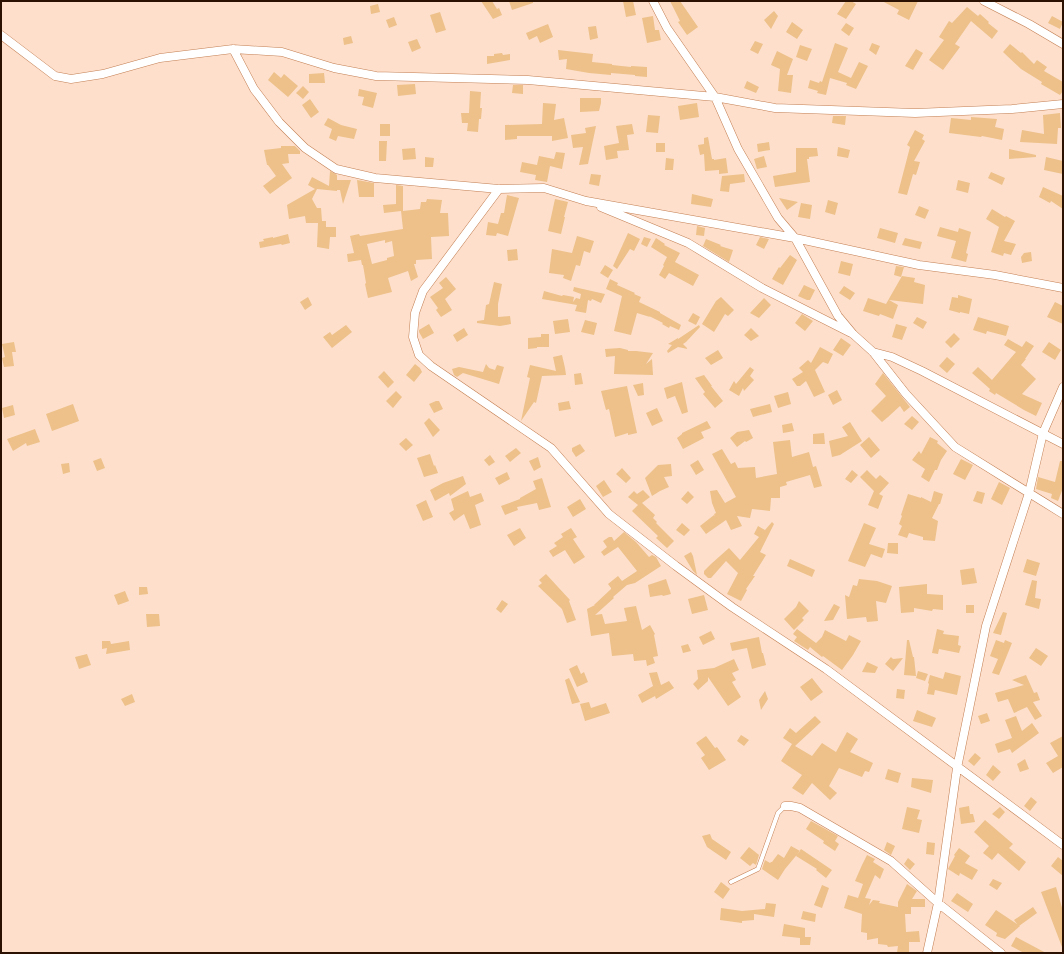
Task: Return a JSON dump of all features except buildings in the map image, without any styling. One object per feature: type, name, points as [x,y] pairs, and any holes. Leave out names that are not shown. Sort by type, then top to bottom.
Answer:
[{"type":"street","points":[[653,1],[667,28],[714,97],[742,156],[778,218],[795,238],[838,316],[853,334],[873,352],[906,394],[955,447],[1063,514]]},
{"type":"street","points":[[984,1],[1029,24],[1063,44]]},
{"type":"street","points":[[1,35],[55,76],[71,79],[103,74],[160,58],[233,49],[282,52],[334,68],[376,76],[528,80],[714,97],[775,108],[916,113],[1012,109],[1063,104]]},
{"type":"street","points":[[233,49],[254,89],[280,122],[305,148],[336,168],[375,178],[499,188],[544,188],[586,201],[688,243],[762,288],[853,334]]},
{"type":"street","points":[[499,188],[424,291],[415,313],[413,337],[419,355],[431,366],[551,448],[609,514],[676,566],[732,606],[826,669],[957,768],[1063,845]]},
{"type":"street","points":[[586,201],[795,238],[919,265],[994,275],[1063,288]]},
{"type":"street","points":[[873,352],[892,357],[922,371],[1063,444]]},
{"type":"street","points":[[927,953],[938,903],[957,768],[986,626],[1028,493],[1042,433],[1063,387]]},
{"type":"street","points":[[785,806],[800,808],[891,861],[938,903],[1001,953]]},
{"type":"lane","points":[[731,882],[758,869],[778,813],[785,806]]}]
